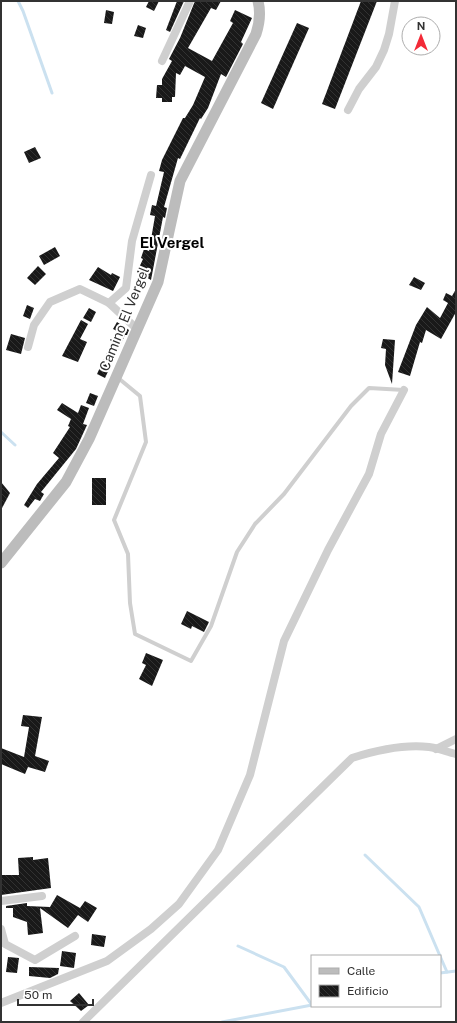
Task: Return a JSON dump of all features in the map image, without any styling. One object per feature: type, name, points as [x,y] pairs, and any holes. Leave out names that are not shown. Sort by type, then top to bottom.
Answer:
[{"type":"street","points":[[162,61],[190,1]]},
{"type":"street","name":"Camino El Vergel","points":[[1,564],[66,482],[89,439],[158,282],[180,181],[256,34],[260,23],[258,1]]},
{"type":"street","points":[[348,110],[359,89],[376,67],[384,50],[389,34],[395,1]]},
{"type":"street","points":[[109,303],[126,288],[132,241],[151,175]]},
{"type":"street","points":[[28,346],[34,325],[50,302],[80,289],[109,303],[137,329]]},
{"type":"street","points":[[1,1003],[107,961],[152,928],[179,904],[218,850],[250,775],[284,641],[328,550],[369,474],[381,434],[404,390]]},
{"type":"street","points":[[436,749],[456,739]]},
{"type":"street","points":[[83,1022],[352,758],[381,748],[430,747],[456,754]]},
{"type":"street","points":[[1,901],[42,896]]},
{"type":"street","points":[[1,929],[4,944],[35,960],[75,936]]},
{"type":"lane","points":[[116,377],[140,396],[146,442],[114,520],[128,554],[130,602],[135,634],[191,661],[211,626],[237,552],[255,524],[284,494],[351,406],[369,388],[404,390]]},
{"type":"building","points":[[149,1],[159,1],[154,11],[146,7]]},
{"type":"building","points":[[177,1],[184,1],[170,32],[166,30]]},
{"type":"building","points":[[195,1],[221,1],[216,10],[211,8],[188,48],[212,61],[233,23],[230,21],[235,10],[252,18],[241,42],[243,44],[226,77],[221,74],[208,108],[201,119],[200,118],[180,159],[178,158],[164,207],[167,208],[165,218],[163,217],[151,280],[137,272],[143,259],[141,258],[144,249],[149,251],[155,216],[150,215],[152,205],[156,206],[164,172],[159,171],[162,160],[183,118],[185,118],[193,105],[205,77],[185,66],[180,75],[176,73],[175,97],[172,97],[172,102],[162,102],[162,98],[156,98],[157,85],[162,85],[162,79],[172,61],[169,59],[180,38]]},
{"type":"building","points":[[361,1],[377,1],[335,109],[322,104]]},
{"type":"building","points":[[106,10],[114,12],[112,24],[104,23]]},
{"type":"building","points":[[297,23],[309,28],[273,109],[261,103]]},
{"type":"building","points":[[138,25],[146,28],[143,38],[134,36]]},
{"type":"building","points":[[35,147],[41,158],[29,163],[24,152]]},
{"type":"building","points":[[55,247],[60,256],[44,265],[39,256]]},
{"type":"building","points":[[38,266],[46,274],[35,285],[27,278]]},
{"type":"building","points":[[98,267],[111,275],[112,273],[120,277],[113,291],[89,280]]},
{"type":"building","points":[[414,277],[425,283],[421,290],[409,285]]},
{"type":"building","points":[[456,289],[456,312],[441,339],[426,330],[422,343],[420,342],[410,376],[398,372],[416,325],[427,307],[440,318],[448,303],[443,300],[446,293],[452,296]]},
{"type":"building","points":[[27,305],[34,308],[30,319],[23,316]]},
{"type":"building","points":[[89,308],[96,312],[91,322],[83,318]]},
{"type":"building","points":[[81,320],[88,324],[80,339],[87,342],[78,362],[62,356]]},
{"type":"building","points":[[117,322],[129,330],[127,335],[125,335],[105,378],[97,374],[117,331],[113,329]]},
{"type":"building","points":[[11,334],[25,338],[21,354],[6,350]]},
{"type":"building","points":[[383,339],[395,340],[392,384],[385,365],[386,349],[381,348]]},
{"type":"building","points":[[90,393],[98,396],[94,406],[86,403]]},
{"type":"building","points":[[62,403],[78,413],[81,405],[89,408],[83,424],[87,425],[76,449],[41,492],[44,494],[40,501],[35,499],[28,508],[24,505],[37,484],[59,458],[53,453],[70,427],[68,426],[71,419],[57,410]]},
{"type":"building","points":[[92,478],[106,478],[106,505],[92,505]]},
{"type":"building","points":[[1,482],[10,493],[1,510]]},
{"type":"building","points":[[187,611],[209,622],[204,632],[192,626],[191,629],[181,624]]},
{"type":"building","points":[[146,653],[163,660],[152,686],[139,679],[146,665],[142,663]]},
{"type":"building","points":[[23,715],[42,717],[35,756],[49,761],[45,772],[28,767],[25,774],[1,764],[1,748],[24,757],[29,727],[21,726]]},
{"type":"building","points":[[33,857],[33,860],[48,858],[51,888],[1,895],[1,875],[19,875],[18,858]]},
{"type":"building","points":[[57,895],[80,908],[85,901],[97,908],[88,922],[78,915],[68,928],[40,908],[43,933],[28,935],[27,922],[13,917],[13,908],[6,908],[6,906],[27,903],[27,906],[50,907]]},
{"type":"building","points":[[92,934],[106,936],[104,947],[91,945]]},
{"type":"building","points":[[62,951],[76,953],[74,968],[60,966]]},
{"type":"building","points":[[8,957],[19,958],[17,973],[6,972]]},
{"type":"building","points":[[29,967],[59,968],[58,974],[50,978],[29,976]]},
{"type":"building","points":[[79,993],[89,1005],[81,1011],[70,1001]]},
{"type":"waterway","points":[[18,1],[23,11],[52,93]]},
{"type":"waterway","points":[[1,432],[15,445]]},
{"type":"waterway","points":[[365,855],[419,907],[440,955]]},
{"type":"waterway","points":[[238,946],[284,967],[311,1004]]},
{"type":"waterway","points":[[441,958],[447,972]]},
{"type":"waterway","points":[[441,973],[456,971]]},
{"type":"waterway","points":[[222,1022],[311,1005]]},
{"type":"district","name":"El Vergel","points":[[172,242]]}]
